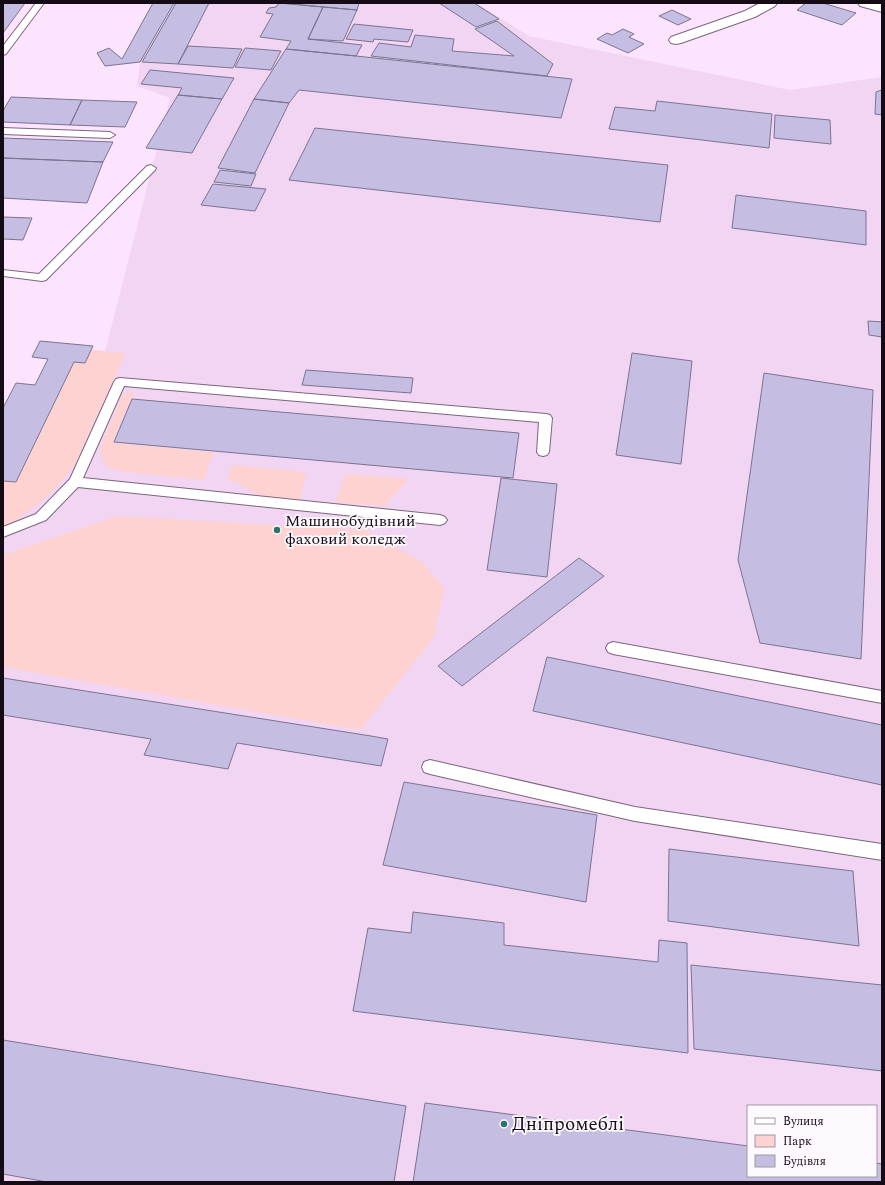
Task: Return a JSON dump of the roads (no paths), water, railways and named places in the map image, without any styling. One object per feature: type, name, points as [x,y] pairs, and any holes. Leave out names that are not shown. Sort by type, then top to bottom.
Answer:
[{"type":"street","points":[[676,40],[750,14],[770,3]]},
{"type":"street","points":[[865,3],[882,8]]},
{"type":"lane","points":[[3,52],[40,3]]},
{"type":"lane","points":[[3,131],[110,135]]},
{"type":"lane","points":[[3,273],[42,278],[151,168]]},
{"type":"lane","points":[[3,532],[41,517],[75,482],[120,382],[546,418],[542,452]]},
{"type":"lane","points":[[75,482],[440,520]]},
{"type":"lane","points":[[613,648],[882,697]]},
{"type":"lane","points":[[430,767],[635,814],[882,852]]},
{"type":"place","name":"Машинобудівний фаховий коледж","points":[[277,530]]},
{"type":"place","name":"Дніпромеблі","points":[[504,1124]]}]
